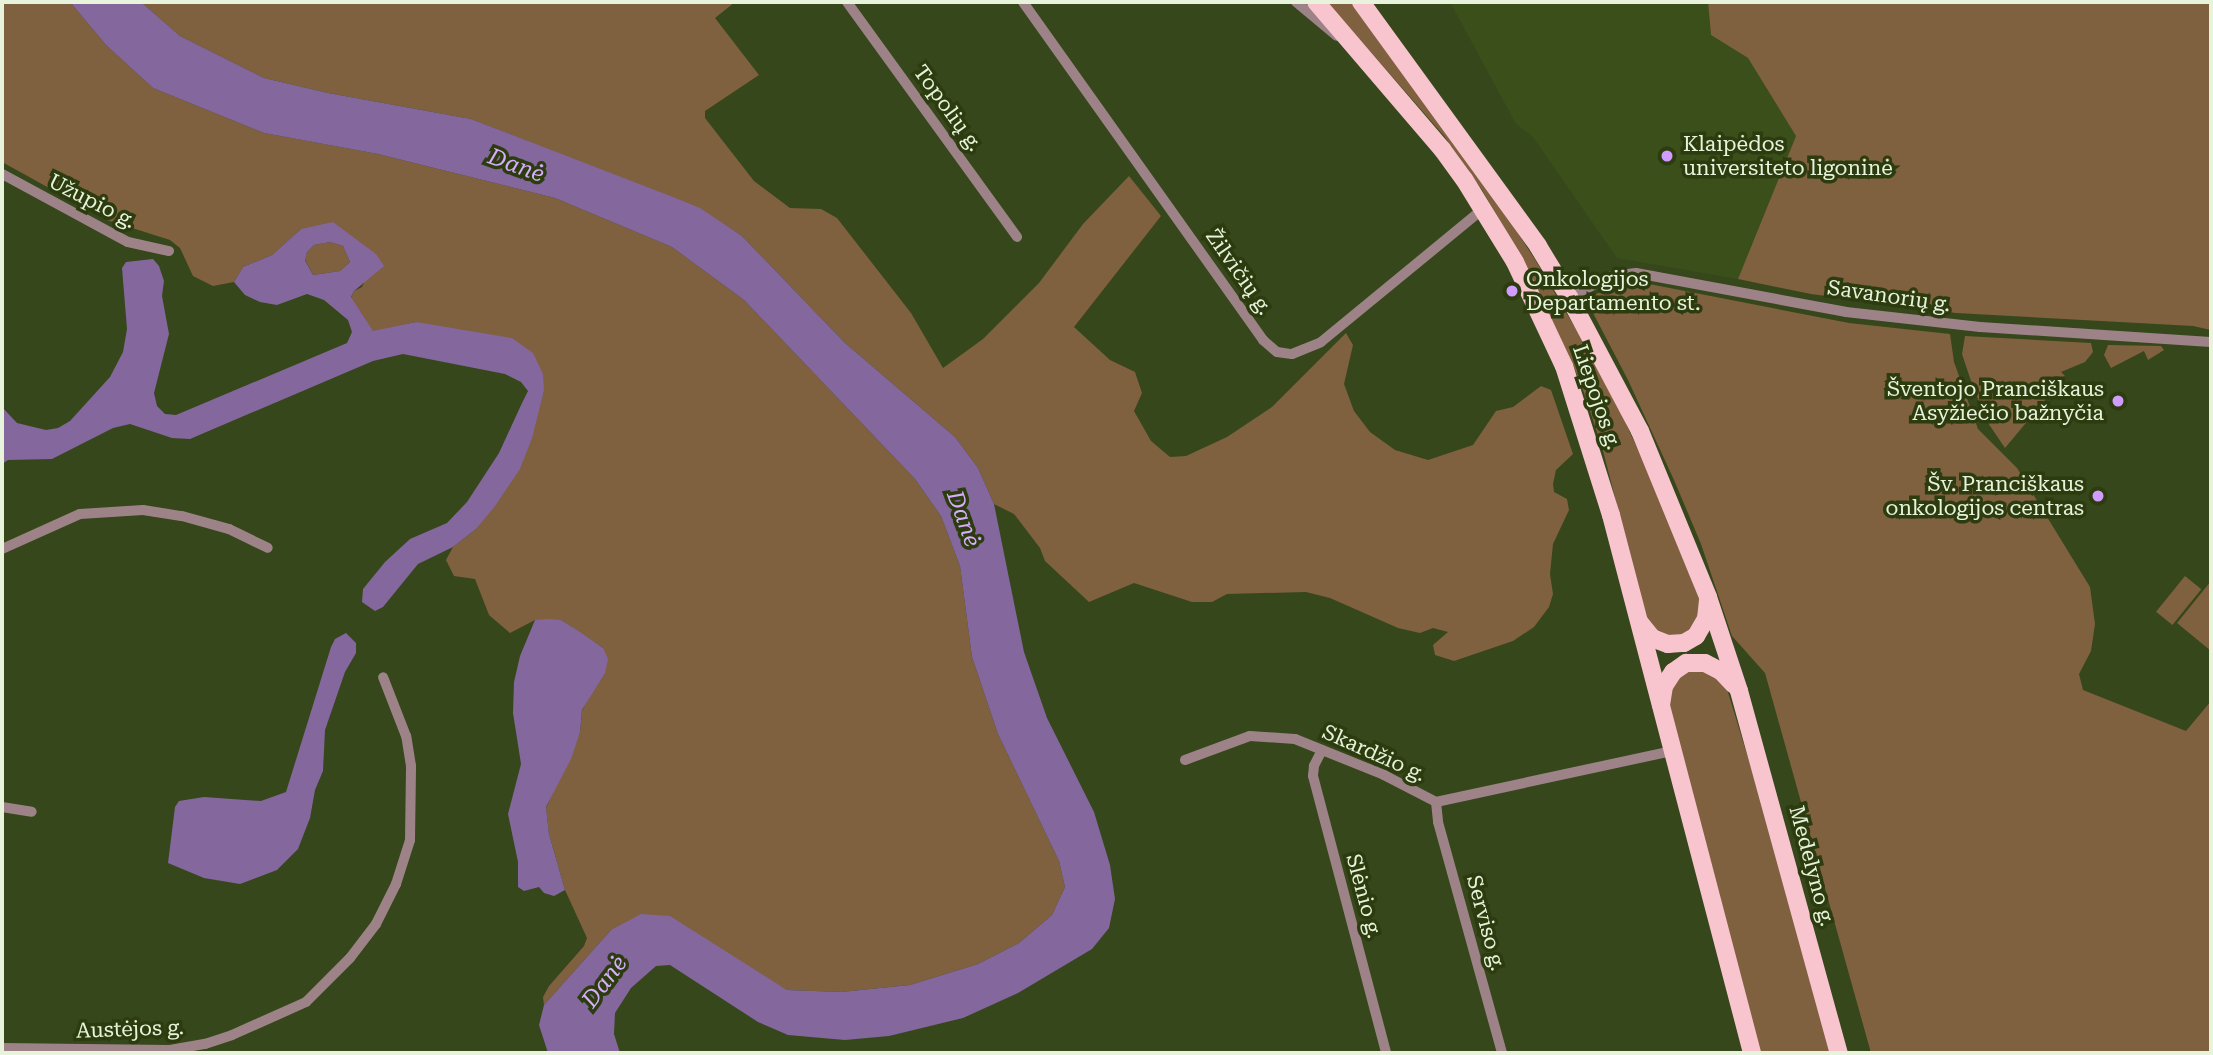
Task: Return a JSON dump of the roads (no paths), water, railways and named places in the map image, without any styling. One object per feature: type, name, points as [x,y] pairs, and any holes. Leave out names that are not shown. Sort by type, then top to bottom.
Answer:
[{"type":"main road","name":"Liepojos g.","points":[[1316,2],[1442,149],[1483,209],[1543,317],[1564,366],[1611,515],[1661,709]]},
{"type":"main road","name":"Liepojos g.","points":[[1361,2],[1509,202],[1569,297],[1640,431],[1708,597],[1739,691]]},
{"type":"main road","points":[[1638,620],[1652,638],[1668,645],[1684,643],[1696,636],[1706,619],[1708,597]]},
{"type":"main road","points":[[1739,691],[1721,671],[1705,663],[1686,663],[1673,672],[1664,687],[1661,709],[1752,1053]]},
{"type":"main road","name":"Medelyno g.","points":[[1739,691],[1839,1053]]},
{"type":"street","name":"Topolių g.","points":[[847,2],[1017,237]]},
{"type":"street","name":"Žilvičių g.","points":[[1023,2],[1259,333],[1277,352],[1292,354],[1321,342],[1483,209]]},
{"type":"street","points":[[1296,2],[1367,62]]},
{"type":"street","name":"Užupio g.","points":[[2,174],[128,243],[169,251]]},
{"type":"street","name":"Savanorių g.","points":[[1569,297],[1612,275],[1636,272],[1860,313],[1979,327],[2211,342]]},
{"type":"street","points":[[2,549],[80,514],[130,510],[182,516],[229,530],[268,548]]},
{"type":"street","name":"Austėjos g.","points":[[2,1048],[170,1050],[205,1044],[232,1035],[306,1002],[350,958],[376,924],[396,884],[410,840],[411,766],[406,736],[383,677]]},
{"type":"street","name":"Skardžio g.","points":[[1185,760],[1250,736],[1295,739],[1384,775],[1436,802],[1672,751]]},
{"type":"street","name":"Slėnio g.","points":[[1322,750],[1314,765],[1313,776],[1386,1053]]},
{"type":"street","name":"Serviso g.","points":[[1436,802],[1438,822],[1502,1053]]},
{"type":"street","points":[[2,807],[32,812]]},
{"type":"water","name":"Danė","points":[[70,2],[141,2],[180,36],[264,78],[328,93],[471,119],[700,208],[742,236],[845,343],[955,437],[978,468],[994,504],[1024,652],[1047,718],[1094,812],[1110,865],[1115,899],[1109,928],[1092,949],[1018,993],[963,1018],[889,1036],[845,1040],[788,1035],[758,1022],[670,965],[656,966],[631,988],[615,1013],[614,1034],[620,1053],[548,1053],[539,1025],[544,1005],[611,930],[641,914],[670,916],[787,990],[841,992],[910,985],[978,964],[1019,943],[1052,915],[1065,887],[1059,861],[998,734],[972,657],[960,566],[941,516],[915,479],[744,300],[672,247],[555,198],[378,154],[264,133],[153,88],[106,45]]},
{"type":"water","points":[[333,222],[376,254],[384,266],[354,291],[351,297],[373,331],[416,322],[512,338],[533,353],[543,374],[544,391],[532,438],[520,469],[495,506],[476,529],[453,547],[418,564],[383,607],[375,611],[362,602],[363,589],[385,562],[410,539],[447,523],[467,502],[499,453],[528,391],[521,382],[505,374],[403,354],[373,361],[190,439],[172,438],[130,424],[113,428],[52,459],[8,460],[2,464],[2,407],[17,423],[46,430],[58,428],[70,421],[110,377],[123,352],[127,329],[122,268],[126,262],[153,259],[159,266],[164,281],[162,296],[169,334],[154,393],[157,406],[165,414],[176,415],[347,343],[352,332],[348,320],[324,300],[307,294],[277,305],[260,302],[245,295],[234,282],[243,267],[272,255],[301,229]],"holes":[[[330,242],[343,246],[350,262],[340,271],[313,275],[305,260],[307,252],[314,245]]]},
{"type":"water","points":[[535,620],[561,620],[580,632],[603,648],[608,659],[605,673],[582,710],[580,732],[571,759],[546,807],[549,834],[565,890],[554,896],[544,893],[539,887],[524,891],[518,887],[518,862],[508,814],[521,764],[513,713],[514,682],[520,656]]},
{"type":"water","points":[[346,633],[356,643],[356,653],[345,672],[325,730],[323,771],[298,849],[277,870],[240,884],[204,878],[168,863],[175,807],[179,801],[204,797],[261,801],[286,792],[331,647],[335,639]]},
{"type":"place","name":"Klaipėdos universiteto ligoninė","points":[[1667,156]]},
{"type":"place","name":"Onkologijos Departamento st.","points":[[1512,291]]},
{"type":"place","name":"Šventojo Pranciškaus Asyžiečio bažnyčia","points":[[2118,401]]},
{"type":"place","name":"Šv. Pranciškaus onkologijos centras","points":[[2098,496]]}]
